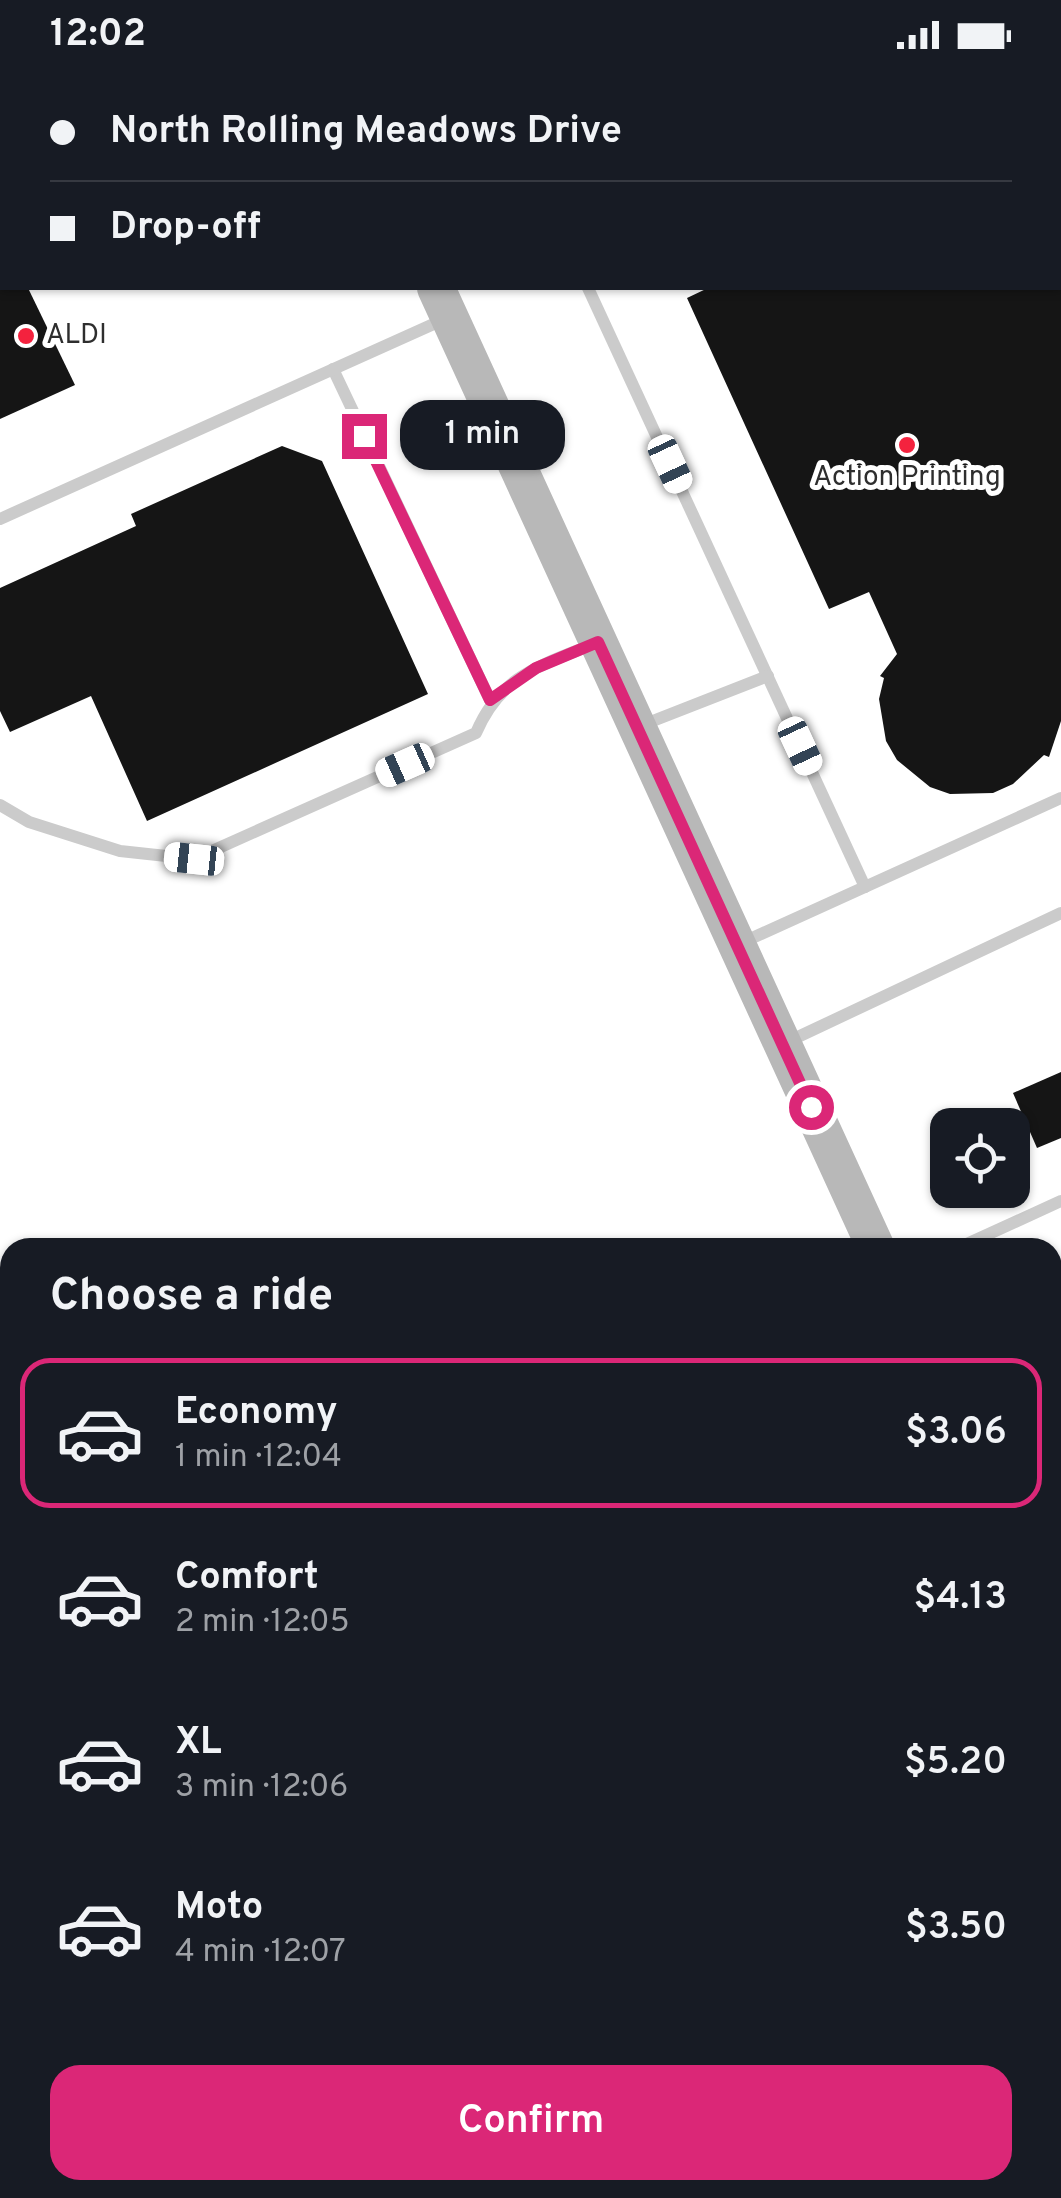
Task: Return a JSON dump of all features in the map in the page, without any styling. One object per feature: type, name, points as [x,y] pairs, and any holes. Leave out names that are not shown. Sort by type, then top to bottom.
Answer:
[{"type":"main road","points":[[442,302],[871,1238]]},
{"type":"lane","points":[[589,290],[866,887]]},
{"type":"lane","points":[[0,520],[332,370],[442,302]]},
{"type":"lane","points":[[332,370],[490,700]]},
{"type":"lane","points":[[0,804],[29,822],[120,852],[194,859],[476,733],[490,700],[536,668],[598,642]]},
{"type":"lane","points":[[637,728],[768,676]]},
{"type":"lane","points":[[737,945],[1061,798]]},
{"type":"lane","points":[[782,1044],[1061,912]]},
{"type":"lane","points":[[980,1238],[1061,1201]]},
{"type":"building","name":"ALDI","points":[[0,290],[29,290],[75,385],[0,419]]},
{"type":"building","name":"Action Printing","points":[[704,290],[1061,290],[1061,721],[1049,757],[1044,755],[1013,784],[993,793],[950,794],[930,787],[897,760],[886,741],[879,699],[884,678],[880,676],[897,654],[869,592],[829,609],[687,298]]},
{"type":"building","points":[[282,446],[322,461],[428,694],[147,821],[91,696],[10,732],[0,711],[0,588],[136,526],[131,514]]},
{"type":"building","points":[[1061,1072],[1061,1138],[1037,1148],[1030,1132],[1030,1108],[1020,1108],[1013,1093]]},
{"type":"place","name":"ALDI","points":[[26,336]]},
{"type":"place","name":"Action Printing","points":[[907,445]]},
{"type":"route","points":[[364,436],[490,700],[536,668],[598,642],[811,1107]]}]
